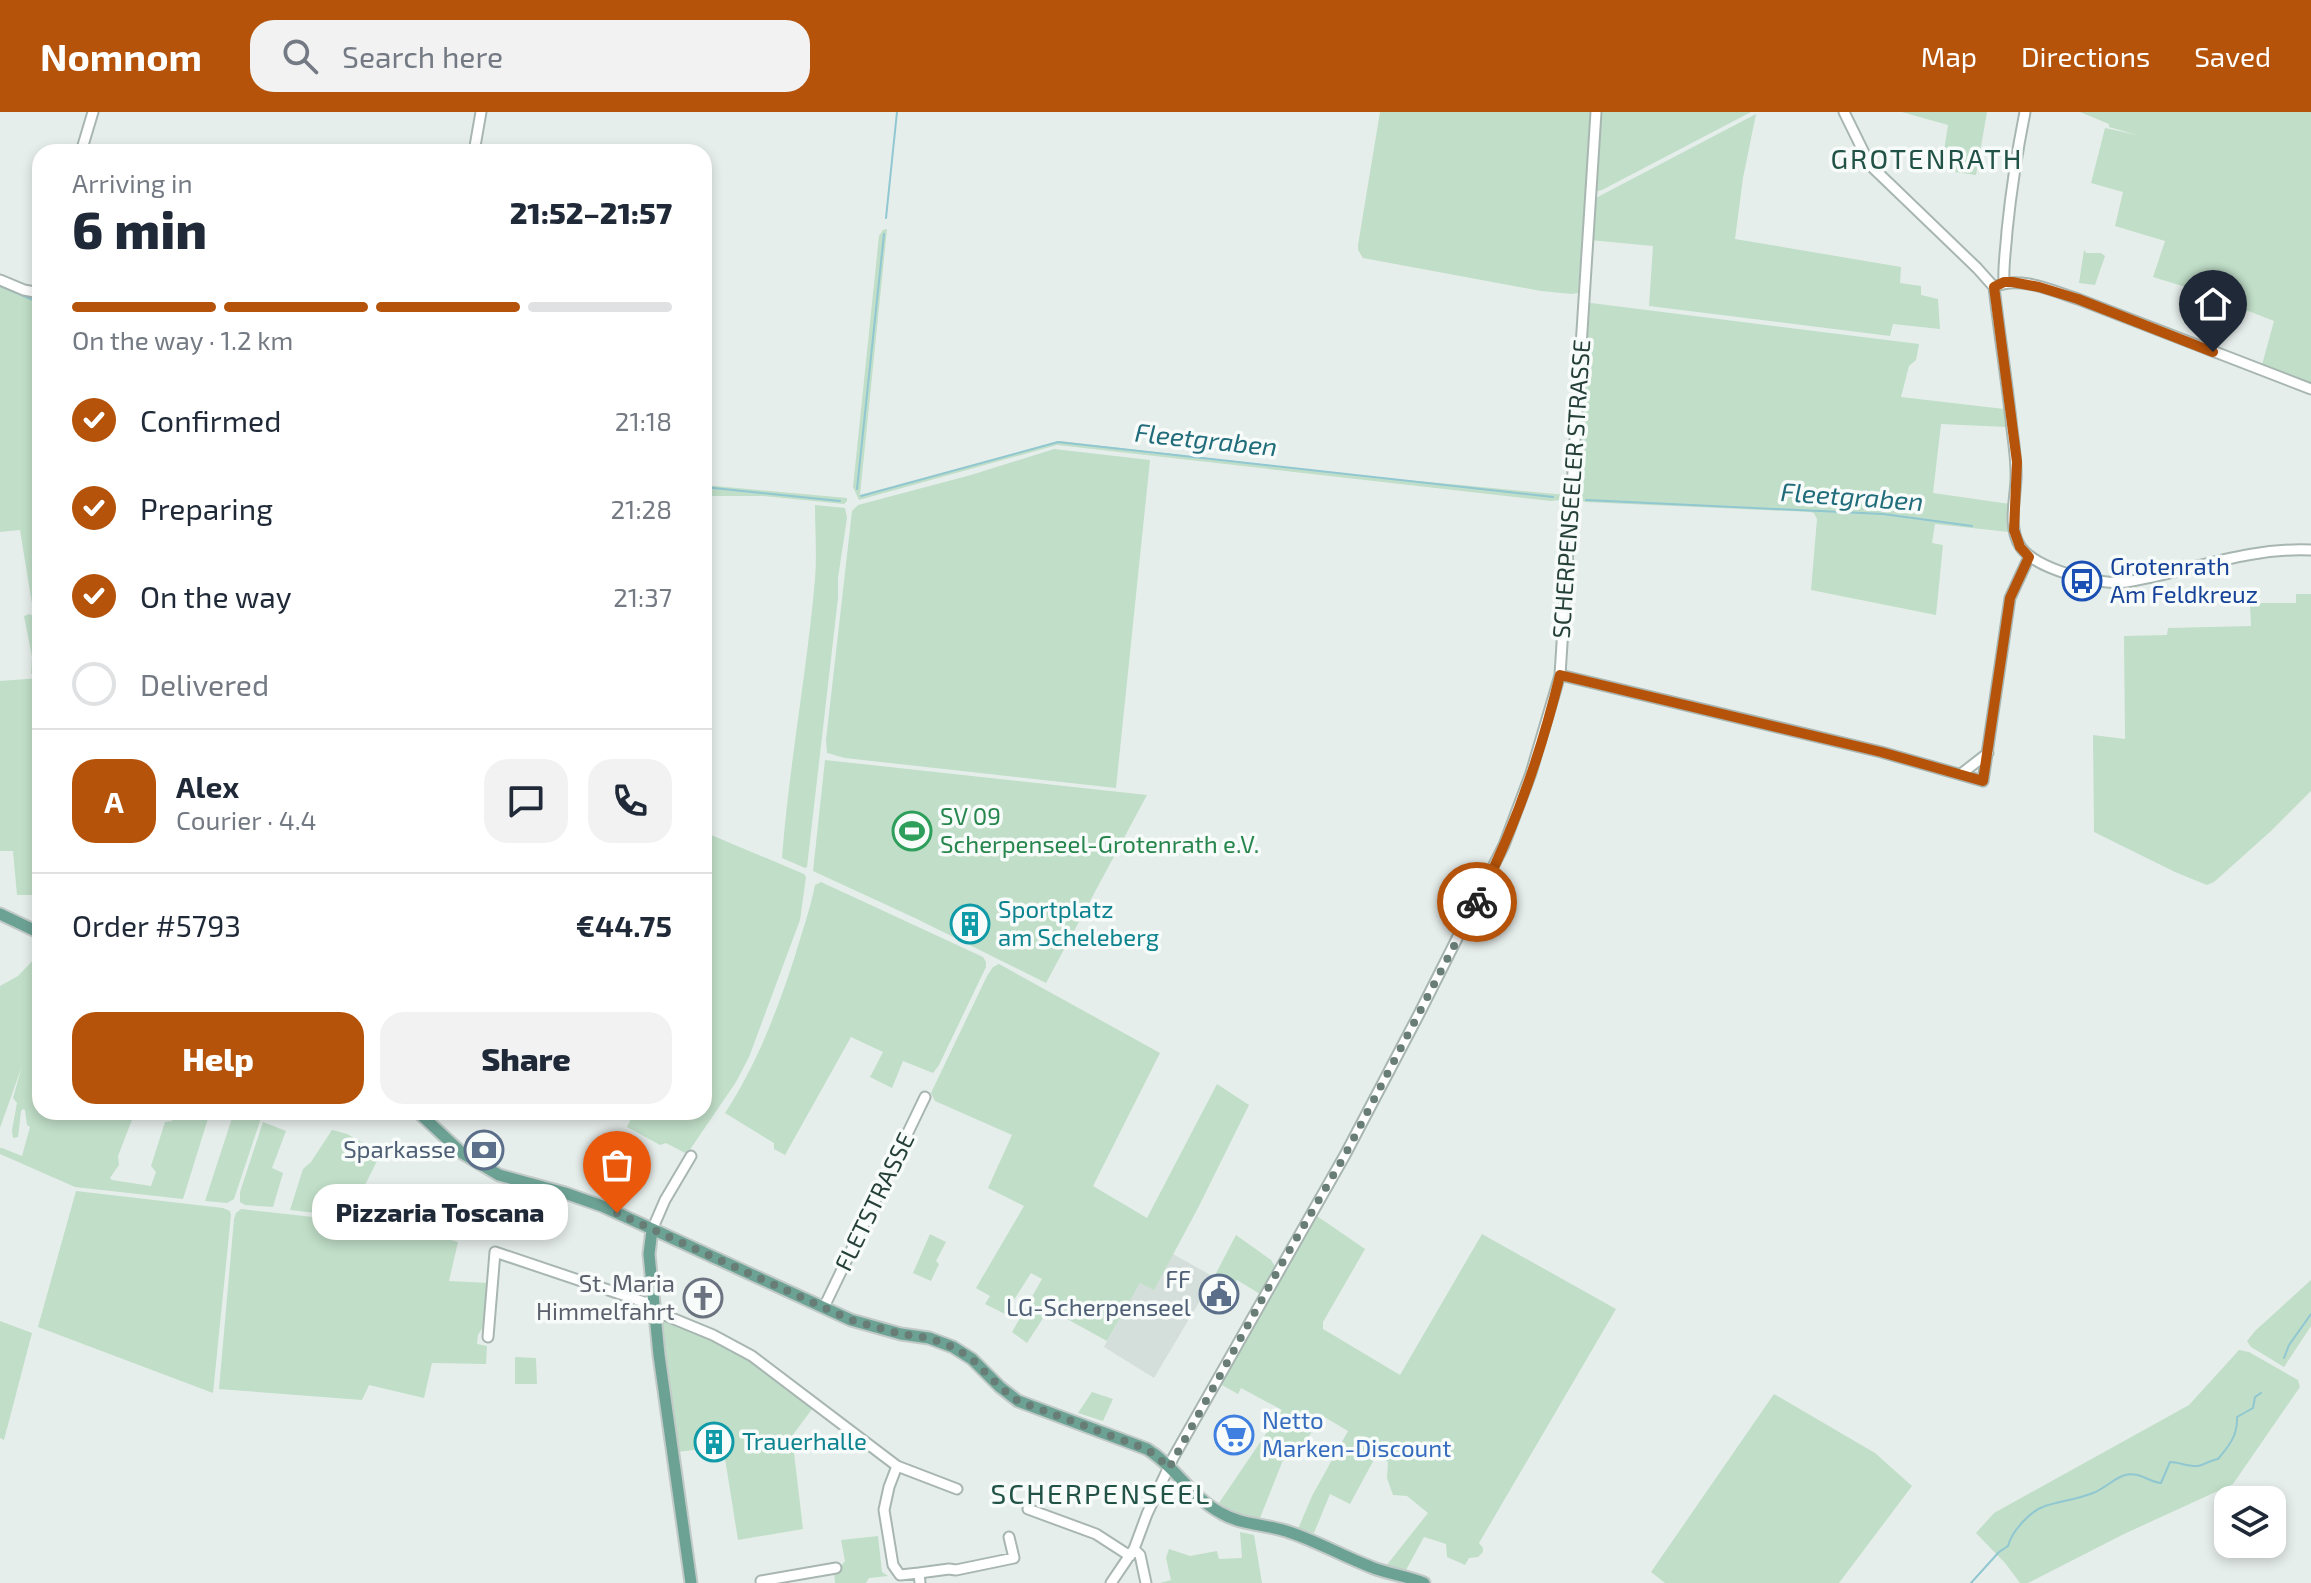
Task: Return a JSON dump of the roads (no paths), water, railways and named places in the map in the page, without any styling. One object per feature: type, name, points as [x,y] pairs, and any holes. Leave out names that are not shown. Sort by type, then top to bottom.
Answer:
[{"type":"main road","points":[[0,914],[32,929]]},
{"type":"main road","points":[[427,1120],[462,1153],[499,1175],[587,1200],[851,1320],[929,1338],[953,1347],[971,1358],[1018,1401],[1156,1455],[1203,1502],[1231,1519],[1284,1531],[1379,1570],[1424,1583]]},
{"type":"main road","points":[[652,1230],[649,1254],[654,1308],[691,1583]]},
{"type":"street","points":[[83,144],[93,112]]},
{"type":"street","points":[[475,144],[481,112]]},
{"type":"street","name":"SCHERPENSEELER STRASSE","points":[[1111,1583],[1132,1552],[1169,1468],[1345,1155],[1480,896],[1510,833],[1543,738],[1560,675],[1596,112]]},
{"type":"street","points":[[1844,112],[1870,165],[1994,287],[2017,462],[2014,530],[2020,547],[2029,557],[2065,572],[2117,583],[2246,554],[2311,550]]},
{"type":"street","points":[[2004,282],[2011,199],[2025,112]]},
{"type":"street","points":[[0,280],[32,290]]},
{"type":"street","points":[[1994,287],[2004,282],[2039,287],[2078,299],[2311,389]]},
{"type":"street","points":[[1560,675],[1867,748],[1983,781],[2010,598],[2029,557]]},
{"type":"street","points":[[1961,774],[1988,753]]},
{"type":"street","name":"FLETSTRASSE","points":[[824,1307],[925,1097]]},
{"type":"street","points":[[652,1230],[669,1191],[691,1156]]},
{"type":"street","points":[[488,1337],[495,1252],[644,1302],[662,1314],[713,1335],[752,1356],[897,1466],[957,1489]]},
{"type":"street","points":[[897,1466],[884,1503],[893,1565],[900,1575],[919,1578],[949,1569],[1014,1558],[1009,1537]]},
{"type":"street","points":[[1028,1509],[1096,1534],[1140,1555],[1146,1583]]},
{"type":"street","points":[[761,1581],[793,1579],[836,1568]]},
{"type":"waterway","points":[[886,218],[897,112]]},
{"type":"waterway","points":[[857,489],[884,234]]},
{"type":"waterway","points":[[0,286],[32,300]]},
{"type":"waterway","name":"Fleetgraben","points":[[861,496],[1058,442],[1553,497]]},
{"type":"waterway","name":"Fleetgraben","points":[[712,488],[840,501]]},
{"type":"waterway","name":"Fleetgraben","points":[[1586,500],[1883,514],[1972,526]]},
{"type":"waterway","points":[[2284,1358],[2289,1345],[2311,1314]]},
{"type":"waterway","points":[[1971,1583],[2008,1546],[2013,1534],[2033,1512],[2093,1493],[2125,1475],[2135,1474],[2161,1483],[2170,1462],[2198,1466],[2218,1459],[2234,1435],[2237,1417],[2253,1408],[2255,1397],[2261,1393]]},
{"type":"place","name":"Grotenrath Am Feldkreuz","points":[[2082,581]]},
{"type":"place","name":"SV 09 Scherpenseel-Grotenrath e.V.","points":[[912,831]]},
{"type":"place","name":"Sportplatz am Scheleberg","points":[[970,924]]},
{"type":"place","name":"Sparkasse","points":[[484,1150]]},
{"type":"place","name":"Pizzaria Toscana","points":[[617,1213]]},
{"type":"place","name":"FF LG-Scherpenseel","points":[[1219,1294]]},
{"type":"place","name":"St. Maria Himmelfahrt","points":[[703,1298]]},
{"type":"place","name":"Netto Marken-Discount","points":[[1234,1435]]},
{"type":"place","name":"Trauerhalle","points":[[714,1442]]},
{"type":"district","name":"GROTENRATH","points":[[1927,159]]},
{"type":"district","name":"SCHERPENSEEL","points":[[1101,1494]]}]
